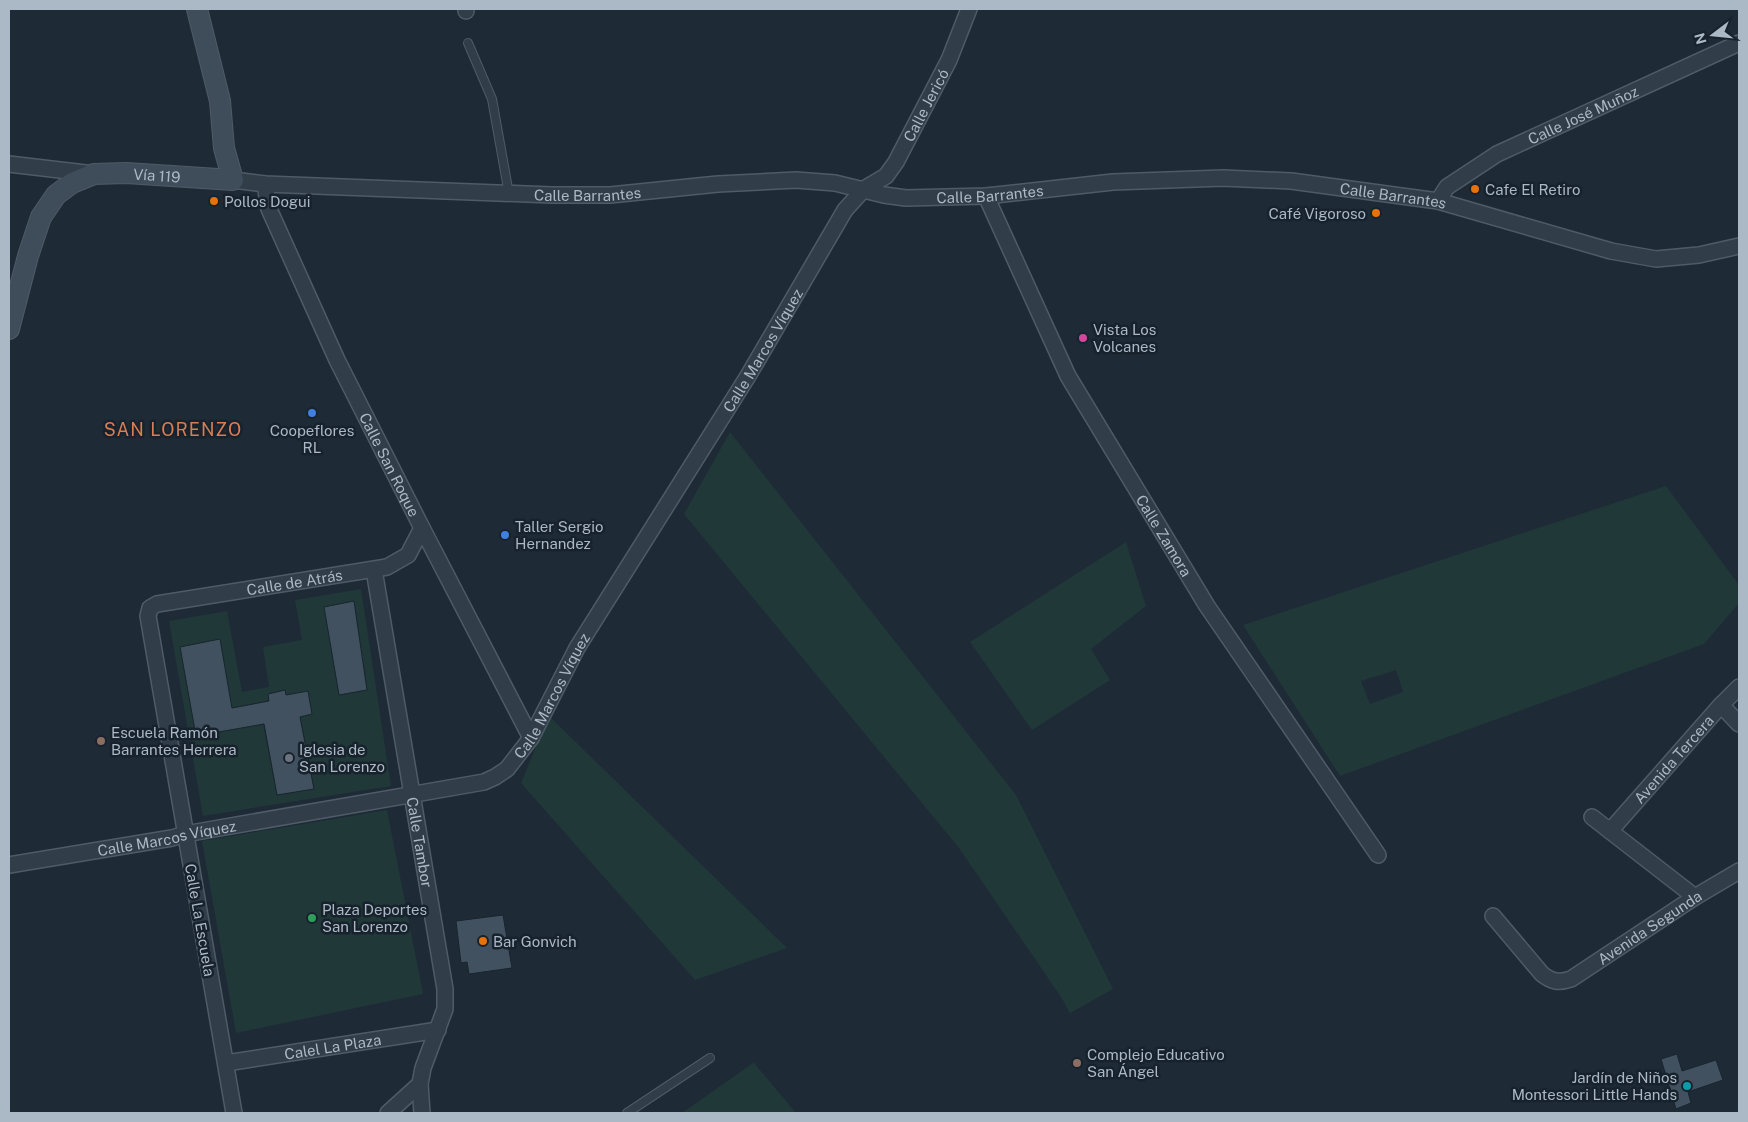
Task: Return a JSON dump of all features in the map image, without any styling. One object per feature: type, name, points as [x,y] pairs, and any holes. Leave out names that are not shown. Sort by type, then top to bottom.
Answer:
[{"type":"main road","points":[[198,9],[220,101],[224,148],[233,180]]},
{"type":"main road","name":"Vía 119","points":[[9,329],[28,256],[41,217],[56,195],[72,183],[94,174],[126,173],[233,180]]},
{"type":"street","name":"Calle Jericó","points":[[864,189],[886,176],[896,162],[949,60],[969,9]]},
{"type":"street","name":"Calle José Muñoz","points":[[1438,200],[1447,187],[1497,154],[1739,43]]},
{"type":"street","points":[[9,164],[94,174]]},
{"type":"street","name":"Calle Barrantes","points":[[233,180],[264,184],[510,194],[610,195],[718,184],[796,180],[835,183],[884,195],[906,198],[986,196],[1113,182],[1223,178],[1292,181],[1438,200],[1611,251],[1656,259],[1699,256],[1739,246]]},
{"type":"street","name":"Calle San Roque","points":[[264,184],[269,209],[337,360],[531,738]]},
{"type":"street","name":"Calle Marcos Víquez","points":[[9,865],[484,782],[507,769],[531,738],[577,648],[748,376],[845,210],[864,189]]},
{"type":"street","name":"Calle Zamora","points":[[986,196],[1068,376],[1207,606],[1378,855]]},
{"type":"street","name":"Calle de Atrás","points":[[150,608],[157,604],[388,567],[408,554],[422,528]]},
{"type":"street","name":"Calle Tambor","points":[[374,570],[445,989],[445,1009],[423,1068],[420,1084],[422,1113]]},
{"type":"street","name":"Calle La Escuela","points":[[150,608],[148,616],[234,1113]]},
{"type":"street","name":"Avenida Tercera","points":[[1610,831],[1720,705],[1738,689]]},
{"type":"street","points":[[1720,705],[1739,724]]},
{"type":"street","points":[[1592,817],[1695,897]]},
{"type":"street","name":"Avenida Segunda","points":[[1493,916],[1542,974],[1549,980],[1560,982],[1571,979],[1695,897],[1739,871]]},
{"type":"street","name":"Calel La Plaza","points":[[226,1063],[438,1030]]},
{"type":"street","points":[[388,1113],[420,1084]]},
{"type":"lane","points":[[468,43],[492,99],[510,194]]},
{"type":"lane","points":[[627,1113],[710,1058]]},
{"type":"green space","points":[[730,432],[1016,795],[1113,989],[1070,1013],[959,848],[684,514]]},
{"type":"green space","points":[[1666,486],[1739,585],[1739,603],[1704,644],[1340,776],[1243,625]],"holes":[[[1396,670],[1403,692],[1370,704],[1361,681]]]},
{"type":"green space","points":[[1126,542],[1146,606],[1091,649],[1110,680],[1032,730],[970,642]]},
{"type":"green space","points":[[361,589],[391,786],[203,816],[169,621],[227,611],[242,692],[269,687],[263,647],[302,640],[295,600]],"holes":[[[285,690],[286,695],[308,691],[312,714],[300,717],[313,789],[277,795],[263,724],[252,726],[248,705],[269,701],[268,694]]]},
{"type":"green space","points":[[549,716],[787,948],[695,980],[521,783]]},
{"type":"green space","name":"Plaza Deportes San Lorenzo","points":[[387,810],[423,994],[236,1033],[202,841]]},
{"type":"green space","points":[[753,1063],[796,1113],[682,1113]]},
{"type":"building","points":[[354,601],[367,690],[339,695],[324,607]]},
{"type":"building","points":[[220,639],[232,708],[269,701],[268,694],[285,690],[286,695],[308,691],[312,714],[300,717],[314,789],[277,795],[264,724],[196,736],[180,647]]},
{"type":"building","name":"Bar Gonvich","points":[[503,915],[512,968],[469,974],[467,962],[461,963],[456,921]]},
{"type":"building","name":"Jardín de Niños Montessori Little Hands","points":[[1677,1054],[1682,1071],[1716,1060],[1723,1080],[1688,1092],[1691,1103],[1676,1109],[1661,1059]]},
{"type":"place","name":"Cafe El Retiro","points":[[1475,189]]},
{"type":"place","name":"Pollos Dogui","points":[[214,201]]},
{"type":"place","name":"Café Vigoroso","points":[[1376,213]]},
{"type":"place","name":"Vista Los Volcanes","points":[[1083,338]]},
{"type":"place","name":"Coopeflores RL","points":[[312,413]]},
{"type":"place","name":"Taller Sergio Hernandez","points":[[505,535]]},
{"type":"place","name":"Escuela Ramón Barrantes Herrera","points":[[101,741]]},
{"type":"place","name":"Iglesia de San Lorenzo","points":[[289,758]]},
{"type":"place","name":"Plaza Deportes San Lorenzo","points":[[312,918]]},
{"type":"place","name":"Bar Gonvich","points":[[483,941]]},
{"type":"place","name":"Complejo Educativo San Ángel","points":[[1077,1063]]},
{"type":"place","name":"Jardín de Niños Montessori Little Hands","points":[[1687,1086]]},
{"type":"district","name":"SAN LORENZO","points":[[173,429]]}]
